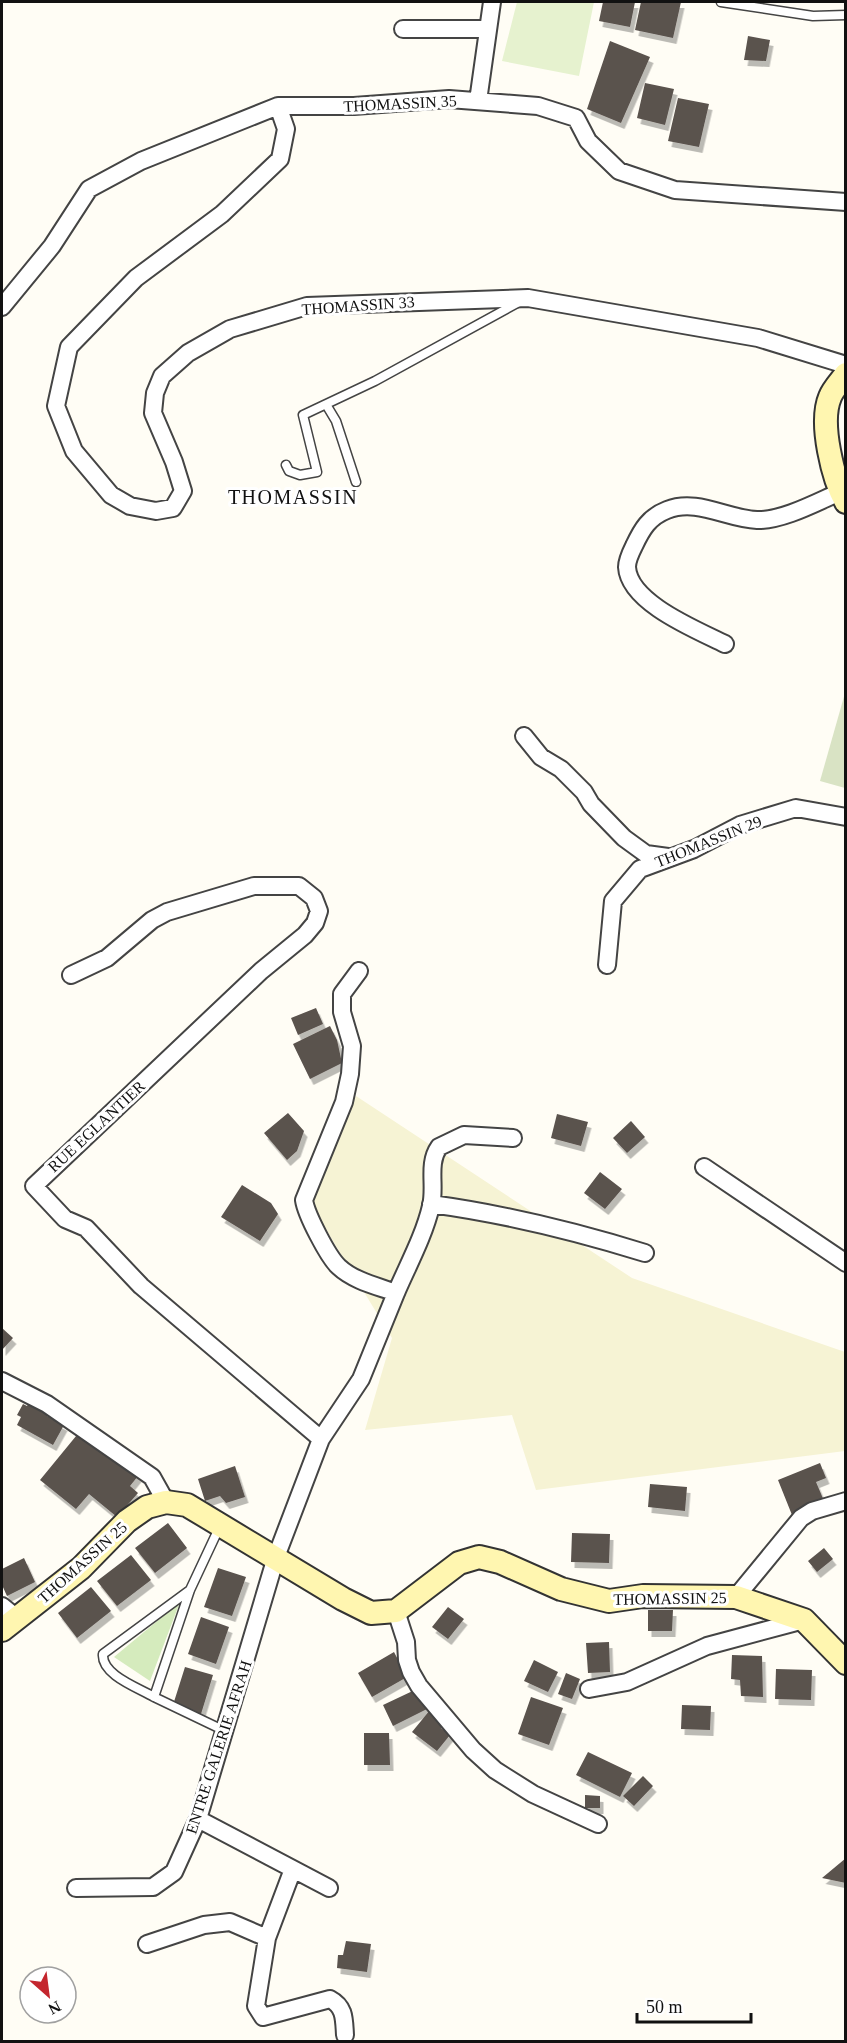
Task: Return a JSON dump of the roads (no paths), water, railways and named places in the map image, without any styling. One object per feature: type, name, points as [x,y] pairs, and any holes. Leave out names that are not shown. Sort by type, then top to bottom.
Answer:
[{"type":"street","points":[[478,101],[492,2]]},
{"type":"street","points":[[403,29],[488,30]]},
{"type":"street","name":"THOMASSIN 35","points":[[2,308],[52,246],[89,189],[141,161],[278,106],[354,106],[449,99],[538,106],[576,118],[588,141],[619,171],[675,190],[846,202]]},
{"type":"street","name":"THOMASSIN 33","points":[[278,106],[286,129],[280,159],[222,214],[136,278],[69,347],[56,406],[74,452],[111,495],[130,506],[156,511],[173,508],[183,491],[174,462],[154,420],[155,393],[162,376],[188,353],[230,329],[308,306],[528,298],[758,338],[846,364]]},
{"type":"street","points":[[725,644],[658,609],[638,591],[629,578],[627,566],[644,524],[668,510],[694,506],[758,520],[843,497],[830,460],[827,426],[829,398],[846,374]]},
{"type":"street","points":[[524,736],[541,757],[561,769],[584,792],[591,804],[624,838],[646,854],[672,858]]},
{"type":"street","name":"THOMASSIN 29","points":[[607,965],[613,901],[640,869],[672,858],[740,825],[796,808],[846,817]]},
{"type":"street","name":"RUE EGLANTIER","points":[[71,975],[107,958],[152,920],[206,898],[254,886],[298,886],[314,898],[319,911],[315,923],[305,934],[261,971],[34,1186],[65,1219],[86,1228],[141,1286],[321,1439]]},
{"type":"street","points":[[359,971],[342,994],[342,1012],[352,1046],[350,1074],[344,1102],[304,1200],[306,1213],[338,1267],[360,1280],[396,1293]]},
{"type":"street","points":[[276,1557],[321,1439],[361,1378],[426,1226],[431,1204],[432,1164],[439,1147],[464,1135],[513,1138]]},
{"type":"street","points":[[704,1167],[846,1263]]},
{"type":"street","points":[[431,1204],[495,1212],[565,1228],[645,1252]]},
{"type":"street","points":[[2,1381],[47,1404],[152,1477],[166,1502],[187,1505],[343,1599],[371,1613],[396,1611],[406,1642],[406,1660],[419,1686],[473,1750],[495,1770],[533,1794],[598,1824]]},
{"type":"street","points":[[736,1597],[801,1518],[812,1511],[846,1501]]},
{"type":"street","name":"THOMASSIN 25","points":[[7,1618],[81,1568],[127,1521],[147,1507],[166,1502]]},
{"type":"street","name":"ENTRE GALERIE AFRAH","points":[[76,1888],[153,1887],[166,1880],[174,1872],[198,1819],[276,1557]]},
{"type":"street","name":"THOMASSIN 25","points":[[396,1611],[459,1563],[479,1557],[500,1562],[561,1589],[609,1601],[643,1596],[736,1597],[804,1620],[846,1664]]},
{"type":"street","points":[[589,1689],[627,1682],[707,1646],[804,1620]]},
{"type":"street","points":[[198,1819],[329,1888]]},
{"type":"street","points":[[293,1869],[267,1938],[256,2006],[263,2018],[330,1999],[339,2004],[343,2010],[345,2035]]},
{"type":"street","points":[[147,1944],[204,1924],[230,1922],[267,1938]]},
{"type":"lane","points":[[721,2],[813,16],[846,15]]},
{"type":"lane","points":[[286,465],[289,471],[300,475],[317,471],[303,415],[327,406],[528,298]]},
{"type":"lane","points":[[327,406],[336,421],[356,482]]},
{"type":"lane","points":[[154,1698],[190,1590],[220,1526]]},
{"type":"lane","points":[[190,1590],[172,1601],[103,1654],[102,1659],[110,1671],[154,1698],[226,1731]]},
{"type":"district","name":"THOMASSIN","points":[[293,497]]}]
